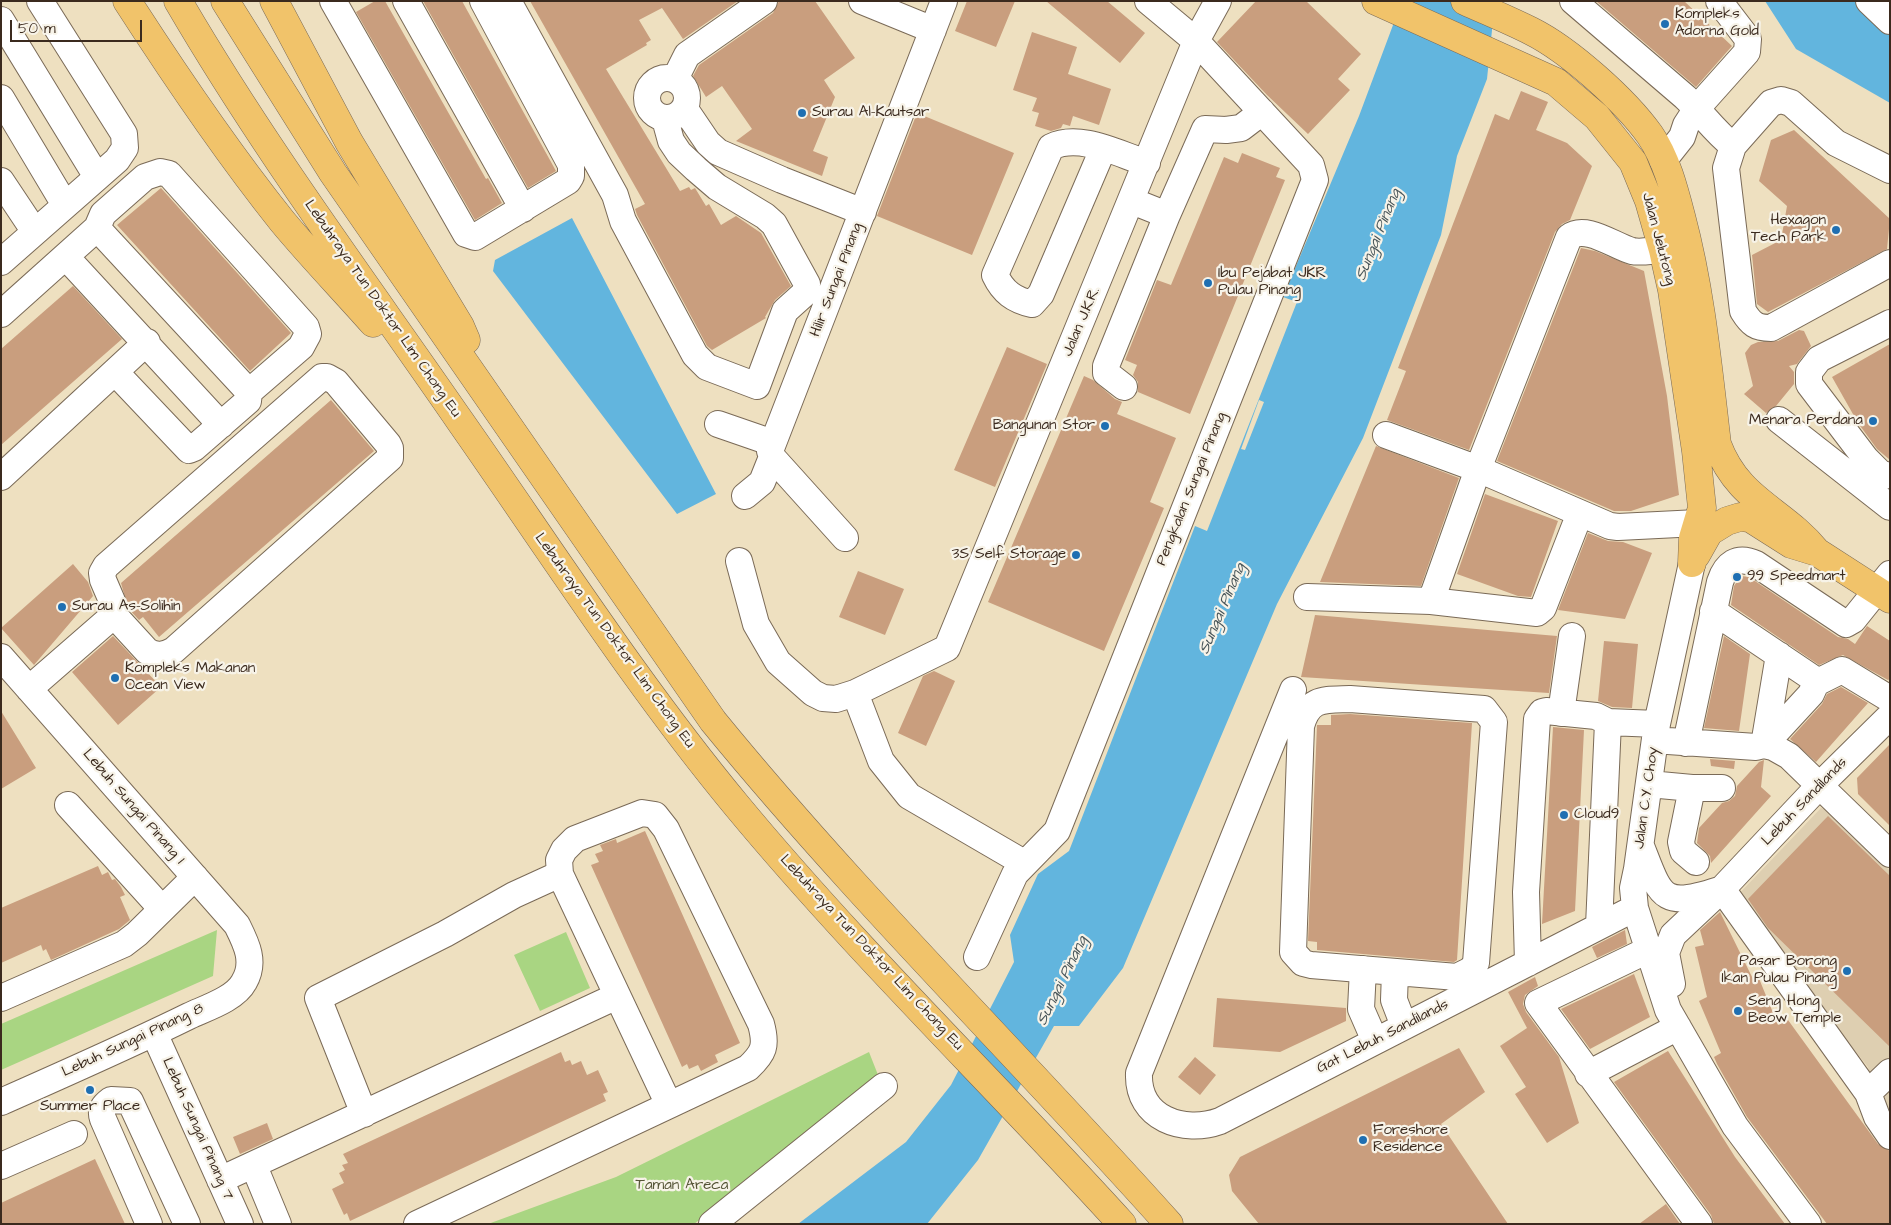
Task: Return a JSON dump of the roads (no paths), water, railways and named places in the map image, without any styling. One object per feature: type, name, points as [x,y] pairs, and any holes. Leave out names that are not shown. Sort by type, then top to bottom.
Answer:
[{"type":"main road","points":[[127,1],[195,105],[283,222],[462,423]]},
{"type":"main road","name":"Lebuhraya Tun Doktor Lim Chong Eu","points":[[178,1],[303,197],[669,722],[739,809],[816,896],[1122,1224]]},
{"type":"main road","points":[[224,1],[333,173],[713,721],[775,797],[841,871],[1069,1112],[1169,1224]]},
{"type":"main road","points":[[274,1],[349,142],[460,326],[491,401]]},
{"type":"main road","name":"Jalan Jelutong","points":[[1465,1],[1532,32],[1564,52],[1603,85],[1650,136],[1674,189],[1698,290],[1717,444],[1724,464],[1746,492],[1803,535],[1817,552]]},
{"type":"main road","name":"Jalan Jelutong","points":[[1380,3],[1556,82],[1597,117],[1632,162],[1649,201],[1672,290],[1701,484],[1702,508],[1693,538],[1692,563]]},
{"type":"main road","points":[[1692,563],[1709,532],[1727,521],[1740,517],[1750,518],[1791,544],[1817,552],[1886,588]]},
{"type":"street","points":[[1,262],[97,178],[122,154],[125,148],[124,134],[40,1]]},
{"type":"street","points":[[333,1],[466,234],[470,237],[480,236],[568,181],[571,176],[572,165],[483,1]]},
{"type":"street","points":[[406,1],[523,209]]},
{"type":"street","points":[[508,1],[615,195],[623,221],[695,355],[707,367],[790,399]]},
{"type":"street","points":[[672,79],[687,54],[764,1]]},
{"type":"street","points":[[862,1],[912,11],[933,30]]},
{"type":"street","name":"Hilir Sungai Pinang","points":[[745,496],[762,482],[790,399],[944,1]]},
{"type":"street","name":"Pengkalan Sungai Pinang","points":[[977,956],[1015,874],[1057,831],[1315,180],[1312,165],[1196,40],[1148,1]]},
{"type":"street","name":"Jalan J.K.R.","points":[[855,693],[944,651],[949,645],[1132,201],[1196,40],[1218,1]]},
{"type":"street","points":[[1573,1],[1692,116],[1733,146]]},
{"type":"street","points":[[1663,162],[1682,137],[1692,116],[1747,52],[1748,39],[1719,1]]},
{"type":"street","points":[[1869,1],[1890,21]]},
{"type":"street","points":[[1,20],[97,178]]},
{"type":"street","points":[[672,79],[669,55],[681,36]]},
{"type":"street","points":[[757,386],[785,311],[805,293],[807,284],[774,224],[765,216],[717,187],[696,170],[679,153],[671,141],[675,114],[688,102],[686,89],[672,79],[655,82],[648,93],[649,107],[653,113],[675,114],[718,152],[863,212]]},
{"type":"street","points":[[1,98],[66,205]]},
{"type":"street","points":[[1890,170],[1836,143],[1790,103],[1782,100],[1771,103],[1733,146],[1726,168],[1744,311],[1750,322],[1758,328],[1771,328],[1890,263]]},
{"type":"street","points":[[1124,387],[1108,375],[1106,366],[1167,215],[1205,129],[1226,130],[1241,128],[1262,112]]},
{"type":"street","points":[[1650,136],[1692,116]]},
{"type":"street","points":[[1102,149],[1041,294],[1032,304],[1018,301],[1001,288],[995,275],[1052,147],[1063,142],[1073,141],[1102,149],[1147,163]]},
{"type":"street","points":[[1,314],[97,228],[103,214],[145,177],[160,172],[174,177],[306,327],[308,334],[301,348],[250,392],[248,401],[194,448],[186,448],[115,372]]},
{"type":"street","points":[[1,181],[35,232]]},
{"type":"street","points":[[1132,201],[1167,215]]},
{"type":"street","points":[[97,228],[250,392]]},
{"type":"street","points":[[1431,601],[1478,470],[1570,237],[1574,233],[1585,232],[1634,252],[1663,250]]},
{"type":"street","points":[[66,257],[147,342],[221,425]]},
{"type":"street","points":[[1883,488],[1866,459],[1809,384],[1809,372],[1819,359],[1890,324]]},
{"type":"street","points":[[1,477],[147,342]]},
{"type":"street","points":[[327,377],[336,382],[390,448],[390,458],[383,466],[174,650],[161,655],[154,655],[147,651],[114,615],[112,601],[103,580],[102,572],[106,566],[317,380],[327,377]]},
{"type":"street","points":[[1779,420],[1883,488]]},
{"type":"street","points":[[718,424],[773,450],[844,538]]},
{"type":"street","points":[[1386,435],[1618,527],[1698,523]]},
{"type":"street","points":[[1307,597],[1431,601],[1537,613],[1540,611],[1580,513]]},
{"type":"street","points":[[1686,743],[1713,611],[1725,569],[1740,559],[1756,564],[1846,624],[1853,620],[1886,588]]},
{"type":"street","points":[[739,561],[756,624],[778,662],[814,694],[823,698],[836,699],[855,693],[881,760],[909,796],[1024,863]]},
{"type":"street","name":"Jalan C.Y. Choy","points":[[1692,563],[1656,732],[1641,844],[1632,888],[1634,908],[1668,1010],[1735,1126],[1808,1224]]},
{"type":"street","points":[[1713,611],[1814,678],[1816,683]]},
{"type":"street","points":[[29,689],[114,615]]},
{"type":"street","points":[[1561,713],[1572,636]]},
{"type":"street","points":[[1764,745],[1779,655]]},
{"type":"street","name":"Lebuh Sungai Pinang 1","points":[[1,658],[237,925],[248,947],[250,965]]},
{"type":"street","points":[[1764,745],[1811,694],[1816,683],[1842,670],[1889,714]]},
{"type":"street","name":"Gat Lebuh Sandilands","points":[[1293,690],[1139,1074],[1140,1087],[1148,1106],[1166,1120],[1190,1127],[1207,1126],[1375,1042],[1634,908]]},
{"type":"street","points":[[1350,698],[1484,709],[1494,722],[1476,963],[1470,970],[1458,977],[1363,969],[1311,966],[1303,963],[1293,952],[1301,736],[1304,714],[1311,705],[1320,700],[1350,698]]},
{"type":"street","points":[[1528,963],[1526,892],[1537,719],[1542,712],[1596,716],[1608,722],[1656,732],[1686,743],[1756,747],[1764,745],[1773,747],[1788,756],[1820,785],[1890,854]]},
{"type":"street","name":"Lebuh Sandilands","points":[[1669,974],[1666,953],[1673,935],[1722,889],[1889,714]]},
{"type":"street","points":[[1599,926],[1608,722]]},
{"type":"street","points":[[1649,784],[1692,788],[1722,788]]},
{"type":"street","points":[[1692,788],[1681,842],[1684,851],[1696,862]]},
{"type":"street","points":[[68,805],[162,909]]},
{"type":"street","points":[[417,1224],[748,1068],[760,1056],[764,1045],[761,1024],[666,829],[655,815],[642,813],[575,839],[564,850],[559,860],[560,874],[669,1105]]},
{"type":"street","name":"Lebuh Sandilands","points":[[1641,844],[1655,882],[1670,897],[1689,900],[1722,889]]},
{"type":"street","points":[[364,1114],[318,998],[445,934],[514,895],[560,874]]},
{"type":"street","points":[[1,998],[124,944],[137,934],[195,877]]},
{"type":"street","points":[[1722,889],[1868,1093],[1876,1117],[1890,1136]]},
{"type":"street","points":[[1648,950],[1538,1003],[1699,1224]]},
{"type":"street","name":"Lebuh Sungai Pinang 8","points":[[1,1102],[154,1033],[228,997],[244,983],[250,965]]},
{"type":"street","points":[[1363,969],[1361,1009],[1375,1042]]},
{"type":"street","points":[[1395,972],[1394,1000],[1404,1026]]},
{"type":"street","name":"Jalan C.Y. Choy","points":[[1669,974],[1678,1005],[1678,1027]]},
{"type":"street","points":[[220,1180],[254,1166],[617,996]]},
{"type":"street","points":[[1588,1074],[1678,1027]]},
{"type":"street","name":"Lebuh Sungai Pinang 7","points":[[154,1033],[240,1224]]},
{"type":"street","points":[[1868,1093],[1890,1072]]},
{"type":"street","points":[[712,1224],[884,1086]]},
{"type":"street","points":[[149,1224],[101,1113],[104,1106],[111,1100],[130,1101],[187,1224]]},
{"type":"street","points":[[1,1166],[74,1134]]},
{"type":"street","points":[[254,1166],[278,1224]]},
{"type":"water","name":"Sungai Pinang","points":[[1402,1],[1495,1],[1487,79],[1457,156],[1441,235],[1363,438],[1277,604],[1123,968],[1079,1026],[1054,1026],[978,1160],[927,1224],[798,1224],[906,1142],[951,1085],[1014,962],[1010,935],[1038,874],[1069,851],[1195,526],[1207,531],[1297,302],[1283,297],[1359,116]]},
{"type":"water","points":[[1765,1],[1855,1],[1871,19],[1890,31],[1890,103],[1796,49]]},
{"type":"water","points":[[572,218],[716,494],[677,514],[493,271],[495,260]]},
{"type":"place","name":"Kompleks Adorna Gold","points":[[1665,24]]},
{"type":"place","name":"Surau Al-Kautsar","points":[[802,113]]},
{"type":"place","name":"Hexagon Tech Park","points":[[1836,230]]},
{"type":"place","name":"Ibu Pejabat JKR Pulau Pinang","points":[[1208,283]]},
{"type":"place","name":"Menara Perdana","points":[[1873,421]]},
{"type":"place","name":"Bangunan Stor","points":[[1105,426]]},
{"type":"place","name":"3S Self Storage","points":[[1076,555]]},
{"type":"place","name":"99 Speedmart","points":[[1737,577]]},
{"type":"place","name":"Surau As-Solihin","points":[[62,607]]},
{"type":"place","name":"Kompleks Makanan Ocean View","points":[[115,678]]},
{"type":"place","name":"Cloud9","points":[[1564,815]]},
{"type":"place","name":"Pasar Borong Ikan Pulau Pinang","points":[[1847,971]]},
{"type":"place","name":"Seng Hong Beow Temple","points":[[1738,1011]]},
{"type":"place","name":"Summer Place","points":[[90,1090]]},
{"type":"place","name":"Foreshore Residence","points":[[1363,1140]]},
{"type":"park label","name":"Taman Areca","points":[[682,1186]]}]
